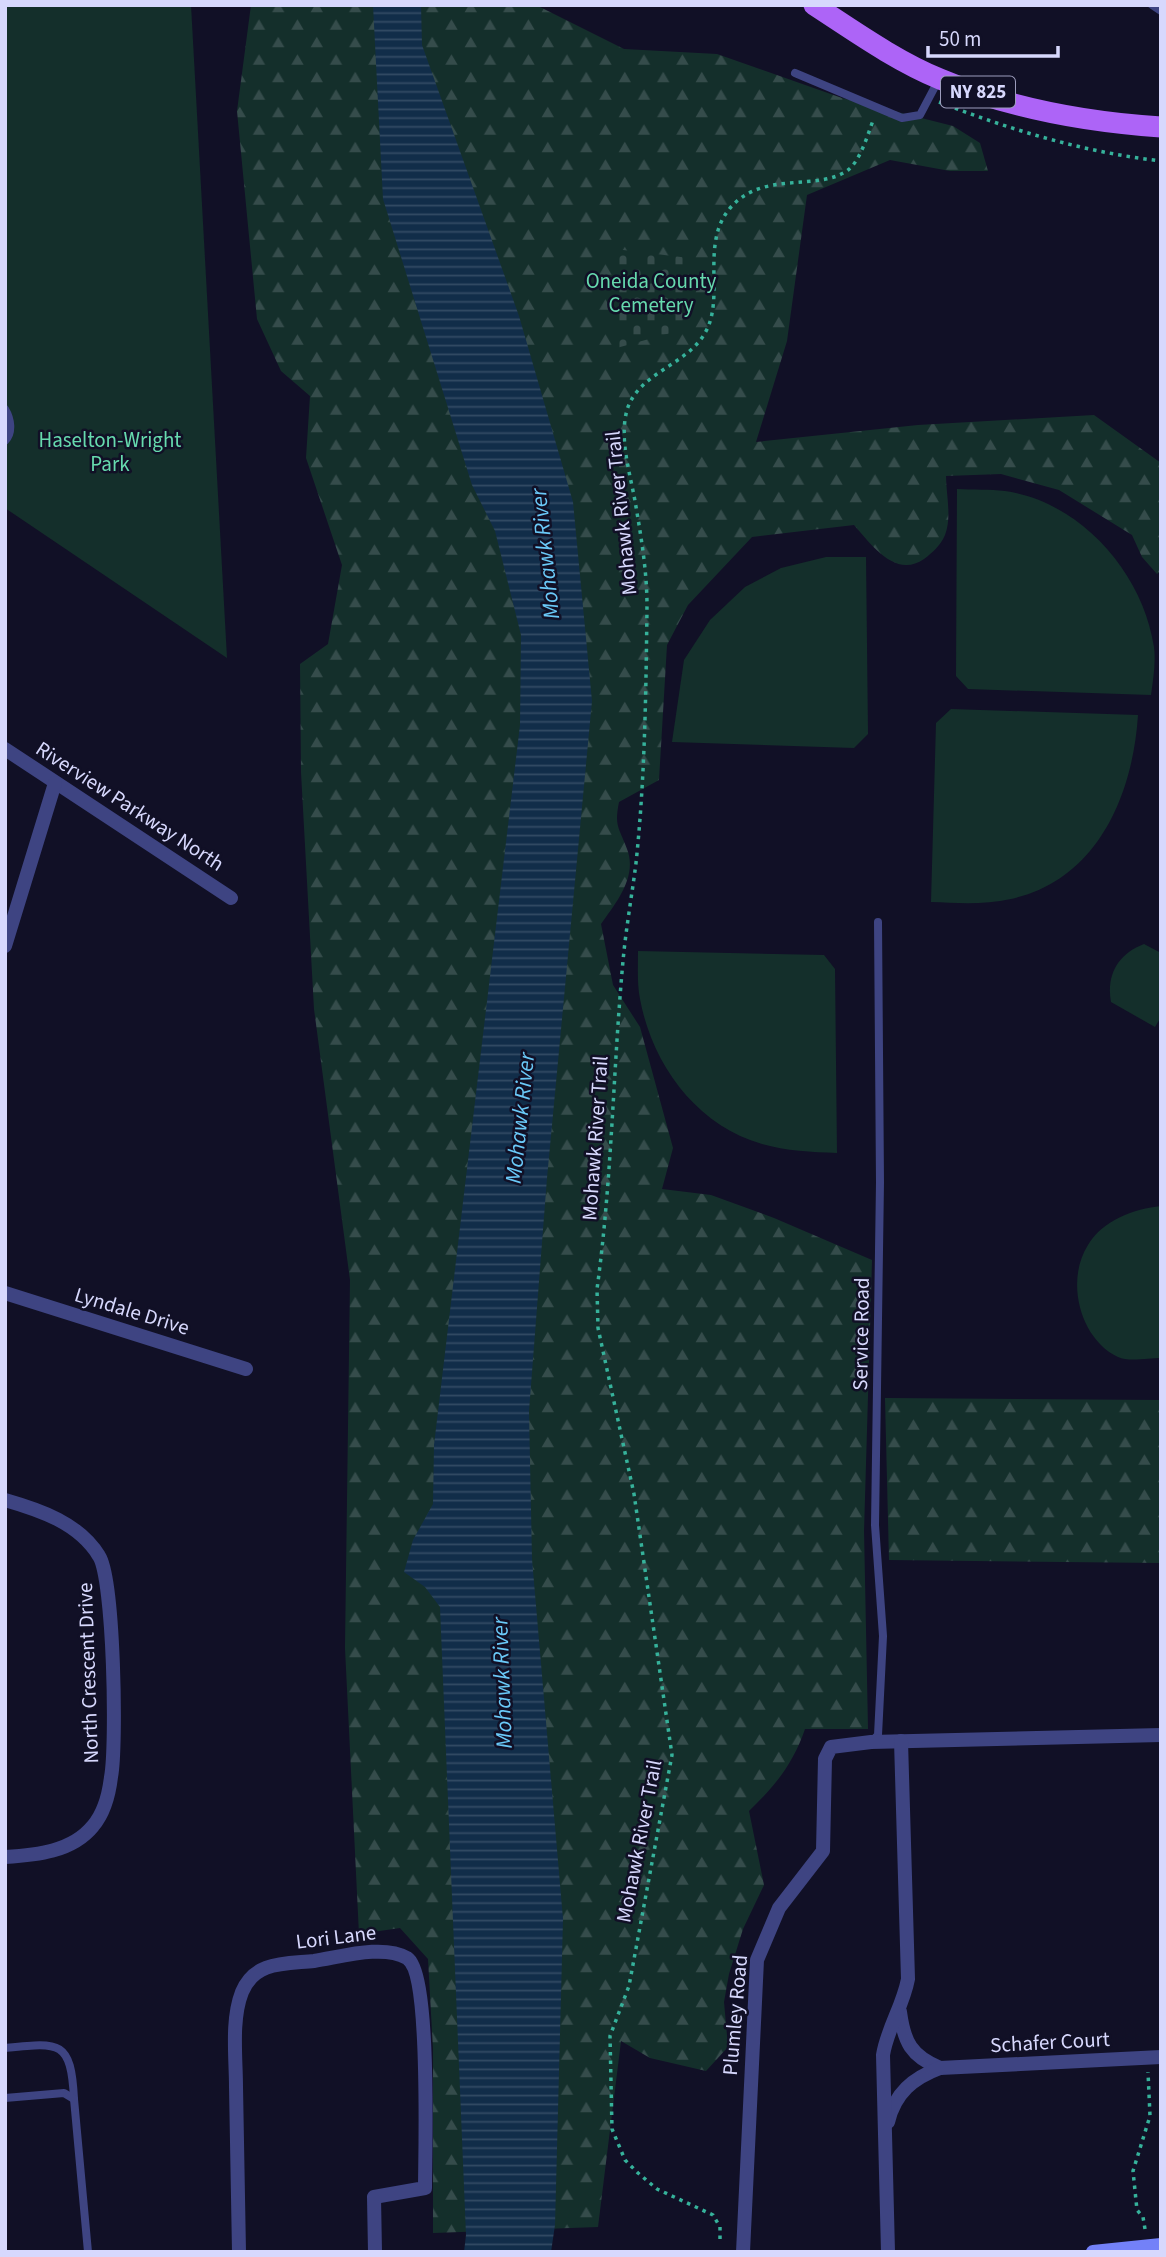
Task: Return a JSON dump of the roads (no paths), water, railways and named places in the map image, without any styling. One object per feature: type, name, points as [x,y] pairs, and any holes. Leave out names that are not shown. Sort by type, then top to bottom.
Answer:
[{"type":"main road","name":"NY 825","points":[[814,5],[939,79],[992,97],[1073,117],[1161,127]]},
{"type":"street","name":"Riverview Parkway North","points":[[5,749],[231,898]]},
{"type":"street","points":[[5,946],[55,783]]},
{"type":"street","name":"Lyndale Drive","points":[[5,1293],[246,1368]]},
{"type":"street","name":"North Crescent Drive","points":[[5,1500],[71,1526],[100,1557],[106,1572],[111,1609],[112,1775],[100,1817],[76,1842],[49,1852],[5,1857]]},
{"type":"street","name":"Plumley Road","points":[[743,2252],[757,1960],[779,1908],[823,1851],[827,1751],[836,1744],[871,1742],[1161,1735]]},
{"type":"street","points":[[888,2252],[883,2056],[886,2040],[900,2011],[908,1979],[901,1741]]},
{"type":"street","name":"Lori Lane","points":[[239,2252],[236,2034],[240,1996],[247,1982],[265,1966],[391,1951],[410,1960],[418,1974],[421,1993],[425,2073],[425,2188],[374,2197],[375,2252]]},
{"type":"street","points":[[900,2011],[904,2038],[910,2050],[925,2062],[940,2068]]},
{"type":"street","name":"Schafer Court","points":[[885,2133],[898,2096],[918,2077],[940,2068],[1156,2062]]},
{"type":"street","points":[[1093,2252],[1161,2245]]},
{"type":"lane","points":[[1152,5],[1161,11]]},
{"type":"lane","points":[[795,73],[902,118],[920,115],[939,79]]},
{"type":"lane","points":[[5,409],[9,416],[10,434],[5,441]]},
{"type":"lane","name":"Service Road","points":[[871,1742],[878,1735],[883,1674],[875,1525],[880,1182],[878,922]]},
{"type":"lane","points":[[5,2048],[46,2044],[63,2052],[72,2063],[88,2252]]},
{"type":"lane","points":[[5,2098],[64,2093],[74,2099]]},
{"type":"water","name":"Mohawk River","points":[[373,5],[421,5],[422,45],[519,316],[573,502],[592,701],[547,1178],[529,1411],[532,1559],[563,1919],[555,2225],[551,2252],[464,2252],[466,2235],[440,1607],[425,1587],[404,1572],[413,1540],[433,1504],[434,1445],[520,725],[521,635],[495,531],[472,485],[383,199]]},
{"type":"park label","name":"Oneida County Cemetery","points":[[651,293]]},
{"type":"park label","name":"Haselton-Wright Park","points":[[110,452]]}]
